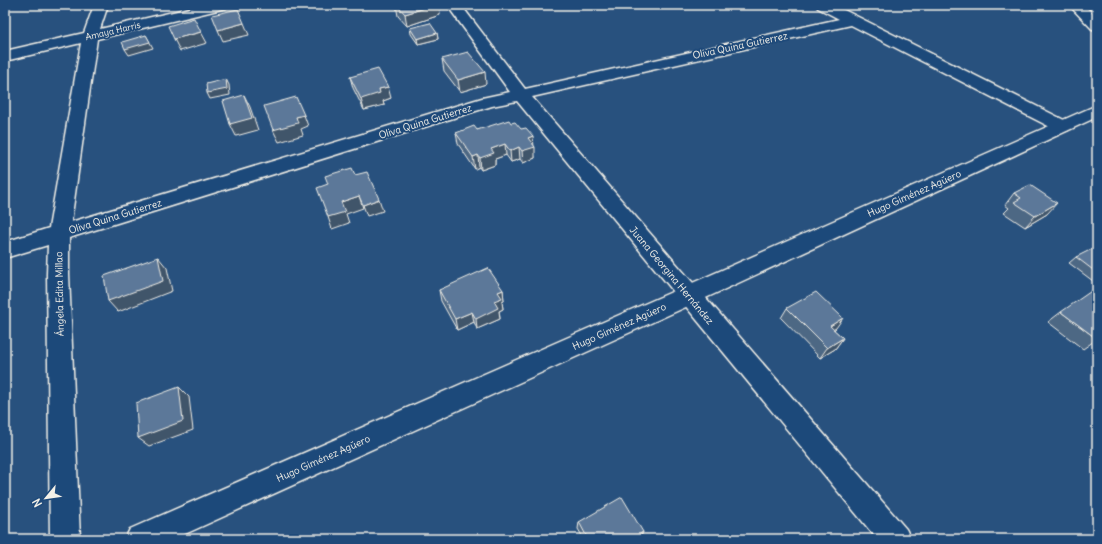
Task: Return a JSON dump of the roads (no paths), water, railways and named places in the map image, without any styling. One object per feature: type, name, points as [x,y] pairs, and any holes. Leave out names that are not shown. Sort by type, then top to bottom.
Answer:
[{"type":"street","name":"Ángela Edita Millao","points":[[65,539],[58,274],[59,234],[90,36],[101,5]]},
{"type":"street","name":"Amaya Harris","points":[[5,56],[221,5]]},
{"type":"street","name":"Juana Georgina Hernández","points":[[454,5],[520,94],[896,539]]},
{"type":"street","points":[[822,5],[1062,126]]},
{"type":"street","points":[[1076,5],[1097,26]]},
{"type":"street","name":"Oliva Quina Gutierrez","points":[[5,250],[480,104],[853,20]]},
{"type":"street","name":"Hugo Giménez Agüero","points":[[140,539],[689,295],[1097,110]]}]
